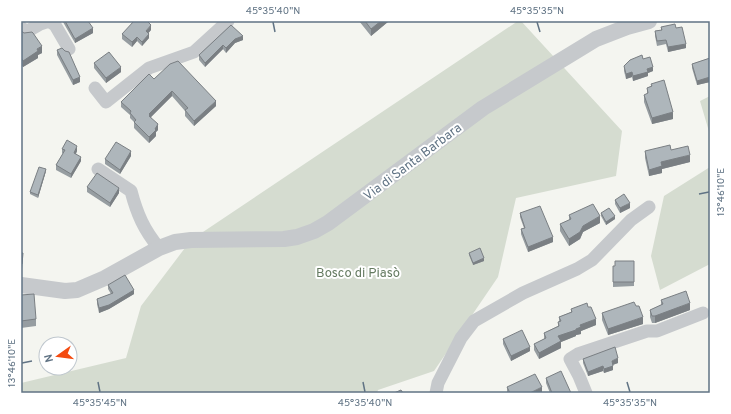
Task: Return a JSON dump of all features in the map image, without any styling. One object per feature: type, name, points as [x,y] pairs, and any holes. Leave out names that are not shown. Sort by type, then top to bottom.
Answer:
[{"type":"street","points":[[21,27],[26,32],[49,21],[55,25],[69,49]]},
{"type":"street","points":[[95,88],[106,102],[149,68],[194,52],[228,21]]},
{"type":"street","name":"Via di Santa Barbara","points":[[21,285],[77,290],[105,278],[159,248],[175,242],[191,240],[284,239],[297,237],[314,231],[360,200],[490,103],[596,39],[627,27],[649,21]]},
{"type":"street","points":[[98,169],[131,191],[139,218],[150,238],[159,248]]},
{"type":"street","points":[[436,393],[438,383],[461,338],[474,321],[523,293],[577,269],[592,260],[631,220],[650,207]]},
{"type":"street","points":[[586,393],[570,359],[578,354],[647,332],[657,332],[703,313]]},
{"type":"green space","name":"Bosco di Piasò","points":[[518,21],[521,21],[622,131],[616,176],[516,198],[498,277],[434,371],[378,390],[377,393],[21,393],[21,383],[50,376],[78,376],[78,369],[126,358],[141,306],[191,240]]},
{"type":"green space","points":[[710,96],[710,135],[700,101]]},
{"type":"green space","points":[[710,167],[710,264],[660,290],[651,256],[664,196]]},
{"type":"building","points":[[65,21],[88,21],[93,28],[75,39]]},
{"type":"building","points":[[134,21],[147,21],[151,25],[146,31],[149,34],[142,42],[137,37],[132,42],[122,34]]},
{"type":"building","points":[[365,21],[381,21],[371,29]]},
{"type":"building","points":[[675,24],[676,28],[682,27],[686,44],[668,47],[666,40],[657,41],[655,31],[662,30],[661,27]]},
{"type":"building","points":[[231,25],[243,36],[235,39],[226,48],[223,45],[205,63],[199,55]]},
{"type":"building","points":[[21,31],[24,33],[32,32],[42,46],[37,49],[38,51],[23,61],[21,58]]},
{"type":"building","points":[[62,48],[69,52],[80,77],[73,80],[57,50]]},
{"type":"building","points":[[109,52],[121,67],[106,78],[94,63]]},
{"type":"building","points":[[642,55],[643,59],[650,57],[653,67],[647,69],[648,72],[633,76],[632,72],[626,74],[624,66],[630,60]]},
{"type":"building","points":[[710,58],[710,77],[697,81],[692,64]]},
{"type":"building","points":[[178,61],[216,101],[194,121],[185,110],[188,108],[172,91],[149,114],[149,116],[158,124],[155,129],[156,130],[149,137],[134,122],[136,120],[130,113],[131,111],[121,102],[149,74],[154,79],[170,64]]},
{"type":"building","points":[[664,80],[673,112],[652,118],[644,95],[648,93],[647,88],[652,86],[651,84]]},
{"type":"building","points":[[67,140],[77,146],[74,153],[81,157],[71,174],[56,165],[65,150],[62,149]]},
{"type":"building","points":[[116,142],[131,151],[120,170],[105,159]]},
{"type":"building","points":[[670,145],[671,150],[688,146],[690,155],[661,162],[662,166],[649,170],[645,151]]},
{"type":"building","points":[[39,167],[46,169],[38,195],[30,192]]},
{"type":"building","points":[[97,173],[119,188],[110,203],[87,187]]},
{"type":"building","points":[[624,194],[630,203],[620,208],[615,200]]},
{"type":"building","points":[[593,204],[600,216],[583,226],[580,232],[569,239],[560,224],[571,219],[569,215]]},
{"type":"building","points":[[540,206],[553,237],[528,247],[521,229],[525,228],[520,213]]},
{"type":"building","points":[[609,208],[615,216],[606,222],[601,213]]},
{"type":"building","points":[[480,248],[484,258],[473,263],[469,253]]},
{"type":"building","points":[[21,253],[23,253],[22,264],[21,264]]},
{"type":"building","points":[[615,261],[634,261],[634,282],[613,282],[613,266],[615,266]]},
{"type":"building","points":[[125,275],[134,290],[109,305],[99,308],[97,299],[113,293],[108,285]]},
{"type":"building","points":[[686,291],[690,303],[652,316],[650,310],[663,304],[661,300]]},
{"type":"building","points":[[34,294],[36,319],[21,321],[21,295]]},
{"type":"building","points":[[634,302],[636,306],[639,306],[643,317],[608,329],[602,313]]},
{"type":"building","points":[[587,303],[588,307],[591,307],[596,319],[580,325],[581,327],[576,330],[558,336],[561,341],[539,353],[534,344],[546,338],[544,333],[559,326],[558,322],[561,321],[559,317],[572,312],[571,309]]},
{"type":"building","points":[[522,330],[530,347],[511,356],[503,339]]},
{"type":"building","points":[[615,347],[618,358],[612,361],[613,366],[604,369],[603,366],[588,372],[583,359]]},
{"type":"building","points":[[561,371],[571,393],[552,393],[546,378]]},
{"type":"building","points":[[535,374],[542,387],[530,393],[510,393],[507,387]]},
{"type":"building","points":[[401,390],[403,393],[394,393]]}]
